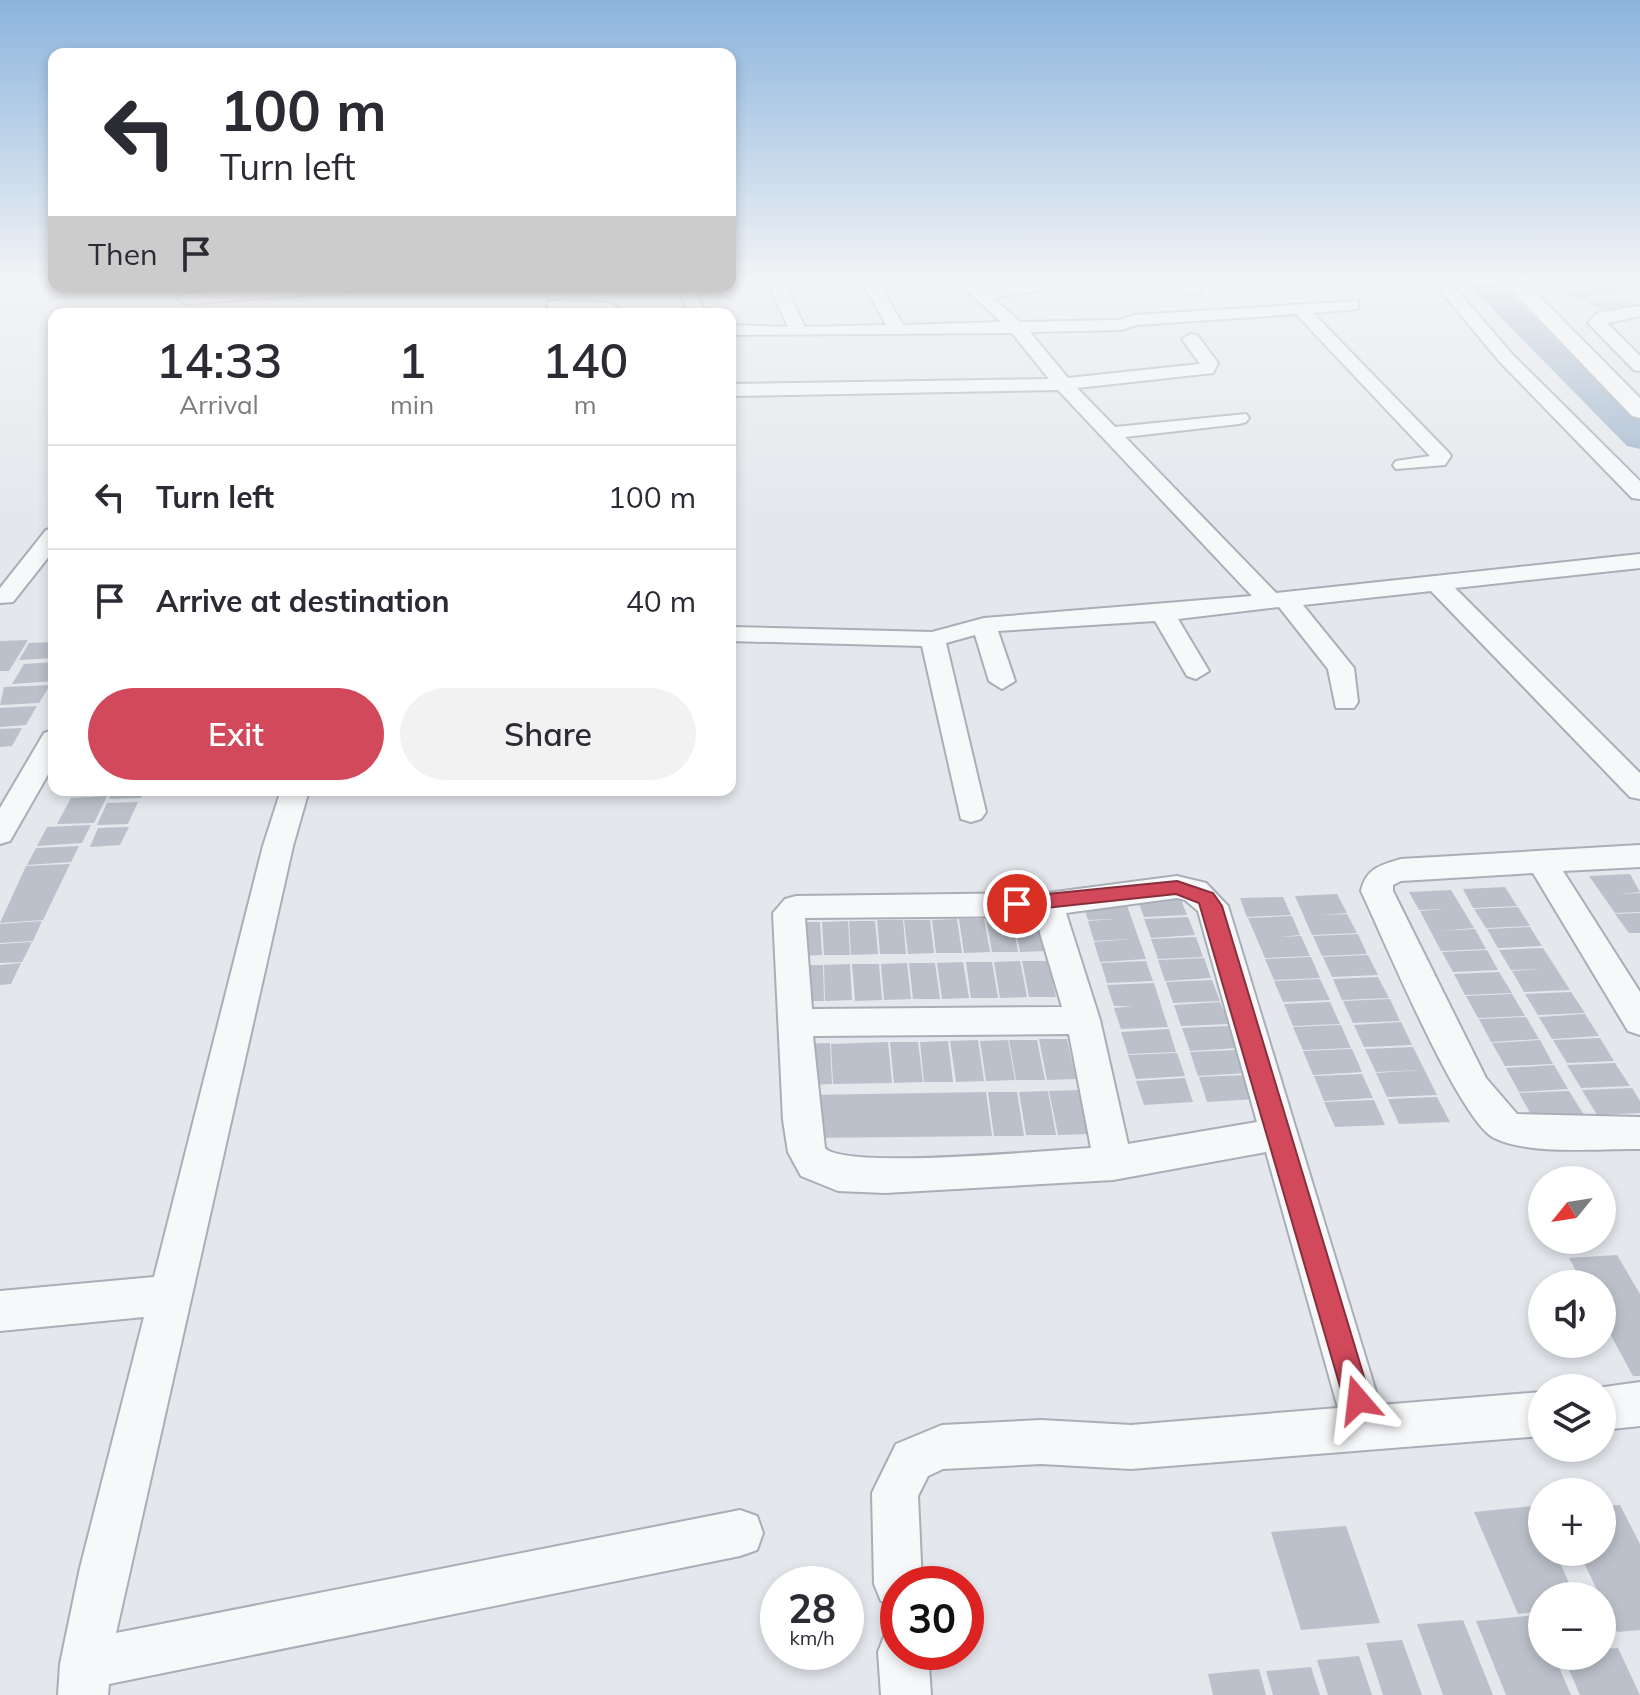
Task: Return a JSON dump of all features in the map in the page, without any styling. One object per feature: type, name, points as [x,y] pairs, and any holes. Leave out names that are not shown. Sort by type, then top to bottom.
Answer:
[{"type":"street","points":[[1045,362],[1341,668],[1345,702]]},
{"type":"street","points":[[736,390],[1063,384],[1207,369],[1208,362]]},
{"type":"street","points":[[1351,362],[1441,456],[1438,461],[1403,465]]},
{"type":"street","points":[[1510,362],[1640,493]]},
{"type":"street","points":[[1592,362],[1640,411]]},
{"type":"street","points":[[1111,433],[1239,418]]},
{"type":"street","points":[[5,597],[48,543]]},
{"type":"street","points":[[736,634],[933,639],[984,625],[1163,613],[1640,561]]},
{"type":"street","points":[[1437,584],[1640,790]]},
{"type":"street","points":[[1163,613],[1196,671]]},
{"type":"street","points":[[984,625],[1002,681]]},
{"type":"street","points":[[933,639],[971,812]]},
{"type":"street","points":[[0,834],[10,800],[48,747]]},
{"type":"street","points":[[293,796],[278,846],[104,1568],[84,1679],[740,1533]]},
{"type":"street","points":[[1640,856],[1401,870],[1384,874],[1378,882],[1377,891],[1473,1089],[1504,1125],[1519,1131],[1640,1133]]},
{"type":"street","points":[[1542,862],[1640,1021]]},
{"type":"street","points":[[1278,1134],[1113,1163],[885,1176],[838,1174],[814,1164],[807,1152],[801,1120],[789,913],[796,907],[1047,904],[1177,887],[1206,898],[1212,906],[1366,1430]]},
{"type":"street","points":[[1047,904],[1083,1020],[1113,1163]]},
{"type":"street","points":[[794,1023],[1083,1020]]},
{"type":"street","points":[[0,1311],[172,1295]]},
{"type":"street","points":[[1616,1407],[1640,1404]]},
{"type":"street","points":[[897,1566],[895,1493],[912,1460],[942,1447],[1041,1442],[1131,1447],[1528,1415]]},
{"type":"street","points":[[904,1670],[906,1695]]},
{"type":"building","points":[[28,640],[9,671],[0,671],[0,641]]},
{"type":"building","points":[[48,642],[48,658],[19,660],[29,643]]},
{"type":"building","points":[[48,662],[48,681],[12,684],[24,664]]},
{"type":"building","points":[[48,685],[39,703],[0,705],[4,687]]},
{"type":"building","points":[[37,706],[26,725],[0,727],[0,708]]},
{"type":"building","points":[[22,728],[12,746],[0,747],[0,729]]},
{"type":"building","points":[[107,796],[94,823],[57,824],[71,798]]},
{"type":"building","points":[[110,796],[142,796],[141,798],[109,799]]},
{"type":"building","points":[[138,802],[128,824],[97,825],[107,803]]},
{"type":"building","points":[[91,825],[82,843],[37,846],[47,827]]},
{"type":"building","points":[[129,827],[120,845],[90,847],[98,828]]},
{"type":"building","points":[[79,846],[71,862],[27,865],[36,848]]},
{"type":"building","points":[[70,864],[43,920],[0,923],[26,866]]},
{"type":"building","points":[[1630,874],[1640,892],[1618,894],[1640,893],[1640,912],[1615,913],[1589,876]]},
{"type":"building","points":[[1505,887],[1517,906],[1473,908],[1463,889]]},
{"type":"building","points":[[1451,890],[1474,928],[1440,931],[1475,929],[1486,949],[1441,951],[1420,911],[1444,909],[1419,910],[1409,892]]},
{"type":"building","points":[[1337,894],[1347,913],[1321,915],[1347,914],[1357,933],[1312,935],[1295,896]]},
{"type":"building","points":[[1180,897],[1187,915],[1144,917],[1137,899]]},
{"type":"building","points":[[1283,897],[1291,915],[1247,917],[1240,898]]},
{"type":"building","points":[[1125,900],[1146,959],[1100,962],[1094,942],[1130,939],[1094,941],[1088,921],[1115,919],[1088,920],[1082,901]]},
{"type":"building","points":[[1518,907],[1530,926],[1486,928],[1474,909]]},
{"type":"building","points":[[1640,913],[1640,933],[1629,933],[1615,914]]},
{"type":"building","points":[[1292,916],[1300,935],[1278,937],[1301,936],[1310,956],[1265,958],[1248,918]]},
{"type":"building","points":[[1188,917],[1195,935],[1151,938],[1144,919]]},
{"type":"building","points":[[986,918],[1012,918],[1018,952],[992,952]]},
{"type":"building","points":[[1013,918],[1039,918],[1046,951],[1020,952]]},
{"type":"building","points":[[957,919],[962,953],[936,953],[932,920]]},
{"type":"building","points":[[959,919],[984,919],[990,952],[964,953]]},
{"type":"building","points":[[877,920],[903,920],[906,954],[880,954]]},
{"type":"building","points":[[904,920],[930,920],[934,953],[908,954]]},
{"type":"building","points":[[42,921],[33,941],[0,943],[0,924]]},
{"type":"building","points":[[848,921],[850,955],[824,955],[822,922]]},
{"type":"building","points":[[849,921],[875,921],[878,954],[851,955]]},
{"type":"building","points":[[795,922],[820,922],[822,955],[795,956]]},
{"type":"building","points":[[1530,927],[1542,946],[1498,948],[1487,929]]},
{"type":"building","points":[[1358,934],[1367,954],[1322,956],[1313,936]]},
{"type":"building","points":[[1196,937],[1203,957],[1158,959],[1151,939]]},
{"type":"building","points":[[32,942],[22,962],[0,963],[0,944]]},
{"type":"building","points":[[1543,948],[1570,990],[1524,992],[1512,971],[1542,969],[1511,970],[1499,950]]},
{"type":"building","points":[[1487,950],[1498,970],[1453,972],[1442,952]]},
{"type":"building","points":[[1368,955],[1378,975],[1332,977],[1323,957]]},
{"type":"building","points":[[1311,957],[1320,978],[1274,980],[1265,959]]},
{"type":"building","points":[[1204,958],[1211,978],[1165,981],[1158,960]]},
{"type":"building","points":[[1020,961],[1027,997],[1000,998],[994,962]]},
{"type":"building","points":[[1022,961],[1048,961],[1056,997],[1029,997]]},
{"type":"building","points":[[1146,961],[1153,981],[1107,983],[1101,963]]},
{"type":"building","points":[[963,962],[969,998],[942,999],[937,963]]},
{"type":"building","points":[[966,962],[992,962],[998,998],[971,998]]},
{"type":"building","points":[[21,963],[11,984],[0,985],[0,965]]},
{"type":"building","points":[[907,963],[911,999],[884,1000],[881,964]]},
{"type":"building","points":[[909,963],[935,963],[940,999],[913,999]]},
{"type":"building","points":[[850,964],[852,1000],[825,1001],[824,965]]},
{"type":"building","points":[[852,964],[879,964],[882,1000],[855,1001]]},
{"type":"building","points":[[796,965],[823,965],[824,1001],[797,1001]]},
{"type":"building","points":[[1499,972],[1512,993],[1465,995],[1454,974]]},
{"type":"building","points":[[1378,977],[1389,998],[1342,1000],[1333,979]]},
{"type":"building","points":[[1320,979],[1330,1000],[1283,1002],[1274,981]]},
{"type":"building","points":[[1212,980],[1220,1001],[1173,1003],[1166,982]]},
{"type":"building","points":[[1154,983],[1168,1027],[1121,1029],[1114,1008],[1133,1006],[1114,1006],[1107,985]]},
{"type":"building","points":[[1571,992],[1585,1013],[1538,1015],[1525,994]]},
{"type":"building","points":[[1512,994],[1525,1016],[1478,1018],[1466,996]]},
{"type":"building","points":[[1390,999],[1400,1021],[1353,1023],[1343,1001]]},
{"type":"building","points":[[1220,1002],[1229,1024],[1181,1026],[1174,1005]]},
{"type":"building","points":[[1330,1002],[1340,1024],[1293,1026],[1284,1004]]},
{"type":"building","points":[[1585,1014],[1599,1036],[1552,1039],[1539,1017]]},
{"type":"building","points":[[1526,1017],[1539,1039],[1491,1042],[1479,1019]]},
{"type":"building","points":[[1401,1022],[1412,1045],[1364,1047],[1354,1025]]},
{"type":"building","points":[[1341,1025],[1351,1048],[1303,1050],[1293,1027]]},
{"type":"building","points":[[1230,1026],[1238,1048],[1190,1051],[1182,1028]]},
{"type":"building","points":[[1169,1029],[1176,1052],[1128,1054],[1121,1032]]},
{"type":"building","points":[[1600,1038],[1614,1061],[1567,1063],[1553,1040]]},
{"type":"building","points":[[1039,1039],[1067,1039],[1076,1079],[1047,1080]]},
{"type":"building","points":[[978,1040],[984,1081],[956,1082],[950,1041]]},
{"type":"building","points":[[1008,1040],[1015,1080],[986,1081],[980,1041]]},
{"type":"building","points":[[1009,1040],[1037,1040],[1045,1080],[1016,1080]]},
{"type":"building","points":[[1540,1040],[1553,1064],[1505,1066],[1492,1043]]},
{"type":"building","points":[[948,1041],[953,1082],[924,1082],[920,1042]]},
{"type":"building","points":[[888,1042],[892,1083],[833,1084],[831,1044]]},
{"type":"building","points":[[890,1042],[918,1042],[923,1082],[894,1083]]},
{"type":"building","points":[[830,1043],[832,1084],[803,1085],[802,1044]]},
{"type":"building","points":[[1413,1047],[1437,1095],[1387,1097],[1376,1073],[1422,1070],[1376,1072],[1365,1049]]},
{"type":"building","points":[[1352,1049],[1362,1072],[1313,1075],[1303,1051]]},
{"type":"building","points":[[1238,1050],[1247,1073],[1198,1076],[1190,1052]]},
{"type":"building","points":[[1177,1053],[1185,1076],[1136,1079],[1128,1055]]},
{"type":"building","points":[[1615,1063],[1630,1086],[1581,1088],[1567,1065]]},
{"type":"building","points":[[1554,1065],[1568,1089],[1519,1092],[1506,1068]]},
{"type":"building","points":[[1362,1074],[1373,1098],[1324,1101],[1314,1076]]},
{"type":"building","points":[[1248,1075],[1257,1099],[1207,1102],[1199,1077]]},
{"type":"building","points":[[1185,1078],[1193,1102],[1144,1105],[1136,1081]]},
{"type":"building","points":[[1632,1088],[1640,1101],[1640,1113],[1597,1115],[1582,1090]]},
{"type":"building","points":[[1078,1090],[1088,1134],[1058,1135],[1049,1091]]},
{"type":"building","points":[[1048,1091],[1056,1135],[1026,1135],[1019,1092]]},
{"type":"building","points":[[1569,1091],[1584,1115],[1533,1118],[1519,1093]]},
{"type":"building","points":[[986,1092],[992,1136],[808,1138],[807,1095]]},
{"type":"building","points":[[988,1092],[1017,1092],[1024,1136],[994,1136]]},
{"type":"building","points":[[1437,1097],[1450,1122],[1399,1124],[1388,1099]]},
{"type":"building","points":[[1374,1100],[1385,1125],[1335,1127],[1324,1102]]},
{"type":"building","points":[[1617,1255],[1640,1294],[1640,1376],[1633,1376],[1616,1345],[1616,1270],[1575,1270],[1569,1258]]},
{"type":"building","points":[[1616,1505],[1620,1505],[1640,1544],[1640,1630],[1617,1632],[1616,1582],[1593,1582],[1586,1566],[1616,1566]]},
{"type":"building","points":[[1528,1507],[1528,1566],[1561,1566],[1569,1582],[1528,1582],[1528,1613],[1518,1614],[1474,1512]]},
{"type":"building","points":[[1346,1526],[1380,1623],[1301,1630],[1271,1532]]},
{"type":"building","points":[[1528,1616],[1528,1670],[1560,1670],[1571,1695],[1506,1695],[1476,1621]]},
{"type":"building","points":[[1463,1620],[1493,1695],[1443,1695],[1417,1624]]},
{"type":"building","points":[[1402,1640],[1422,1695],[1383,1695],[1366,1643]]},
{"type":"building","points":[[1616,1648],[1640,1695],[1580,1695],[1569,1670],[1616,1670]]},
{"type":"building","points":[[1359,1656],[1372,1695],[1328,1695],[1317,1660]]},
{"type":"building","points":[[1311,1667],[1320,1695],[1273,1695],[1266,1671]]},
{"type":"building","points":[[1259,1669],[1266,1695],[1213,1695],[1208,1674]]},
{"type":"waterway","points":[[1563,362],[1640,438]]},
{"type":"route","points":[[1017,904],[1047,904],[1177,887],[1195,891],[1212,906],[1358,1400]]}]
